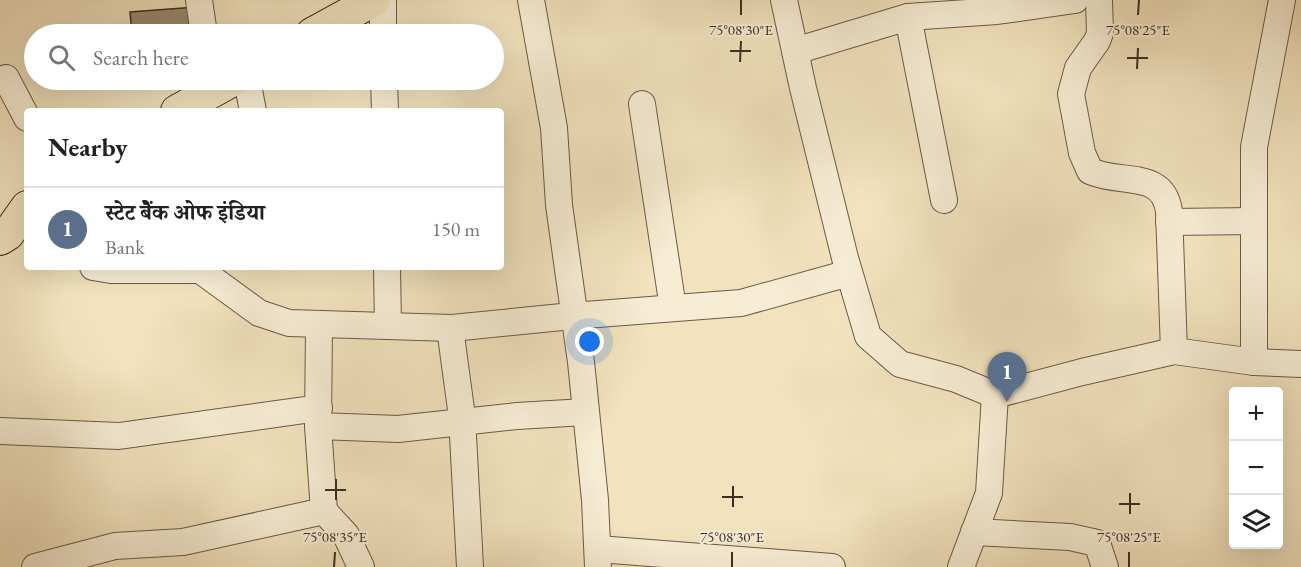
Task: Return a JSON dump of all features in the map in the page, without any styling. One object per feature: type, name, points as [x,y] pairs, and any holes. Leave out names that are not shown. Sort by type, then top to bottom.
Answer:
[{"type":"main road","points":[[330,24],[374,0]]},
{"type":"main road","points":[[183,108],[208,90]]},
{"type":"main road","points":[[7,232],[24,209]]},
{"type":"street","points":[[199,0],[203,24]]},
{"type":"street","points":[[383,0],[383,24]]},
{"type":"street","points":[[531,0],[554,128],[559,205],[572,316],[581,362],[598,558],[831,567]]},
{"type":"street","points":[[784,0],[849,273],[868,336],[900,364],[956,379],[995,395],[1174,351],[1254,362],[1301,364]]},
{"type":"street","points":[[795,51],[908,16],[996,11],[1075,0]]},
{"type":"street","points":[[1099,0],[1100,33],[1098,41],[1078,68],[1071,93],[1082,153],[1090,171],[1100,176],[1153,184],[1160,189],[1167,201],[1174,351]]},
{"type":"street","points":[[1254,362],[1254,147],[1282,0]]},
{"type":"street","points":[[908,16],[944,200]]},
{"type":"street","points":[[6,78],[24,112]]},
{"type":"street","points":[[249,90],[252,108]]},
{"type":"street","points":[[384,90],[385,108]]},
{"type":"street","points":[[642,104],[673,308]]},
{"type":"street","points":[[1169,222],[1254,221]]},
{"type":"street","points":[[111,270],[200,270],[259,313],[289,323],[450,328],[741,303],[849,273]]},
{"type":"street","points":[[226,270],[231,293]]},
{"type":"street","points":[[387,270],[388,326]]},
{"type":"street","points":[[319,324],[318,417],[324,511],[346,535],[361,567]]},
{"type":"street","points":[[450,328],[462,423],[470,567]]},
{"type":"street","points":[[961,567],[989,493],[995,395]]},
{"type":"street","points":[[0,431],[119,436],[318,417],[398,429],[585,412]]},
{"type":"street","points":[[35,567],[115,546],[183,542],[324,511]]},
{"type":"street","points":[[974,532],[1070,537],[1097,543],[1105,567]]},
{"type":"building","points":[[196,7],[197,24],[131,24],[130,12]]},
{"type":"place","name":"स्टेट बेैंक ओफ इंडिया","points":[[1007,402]]}]
